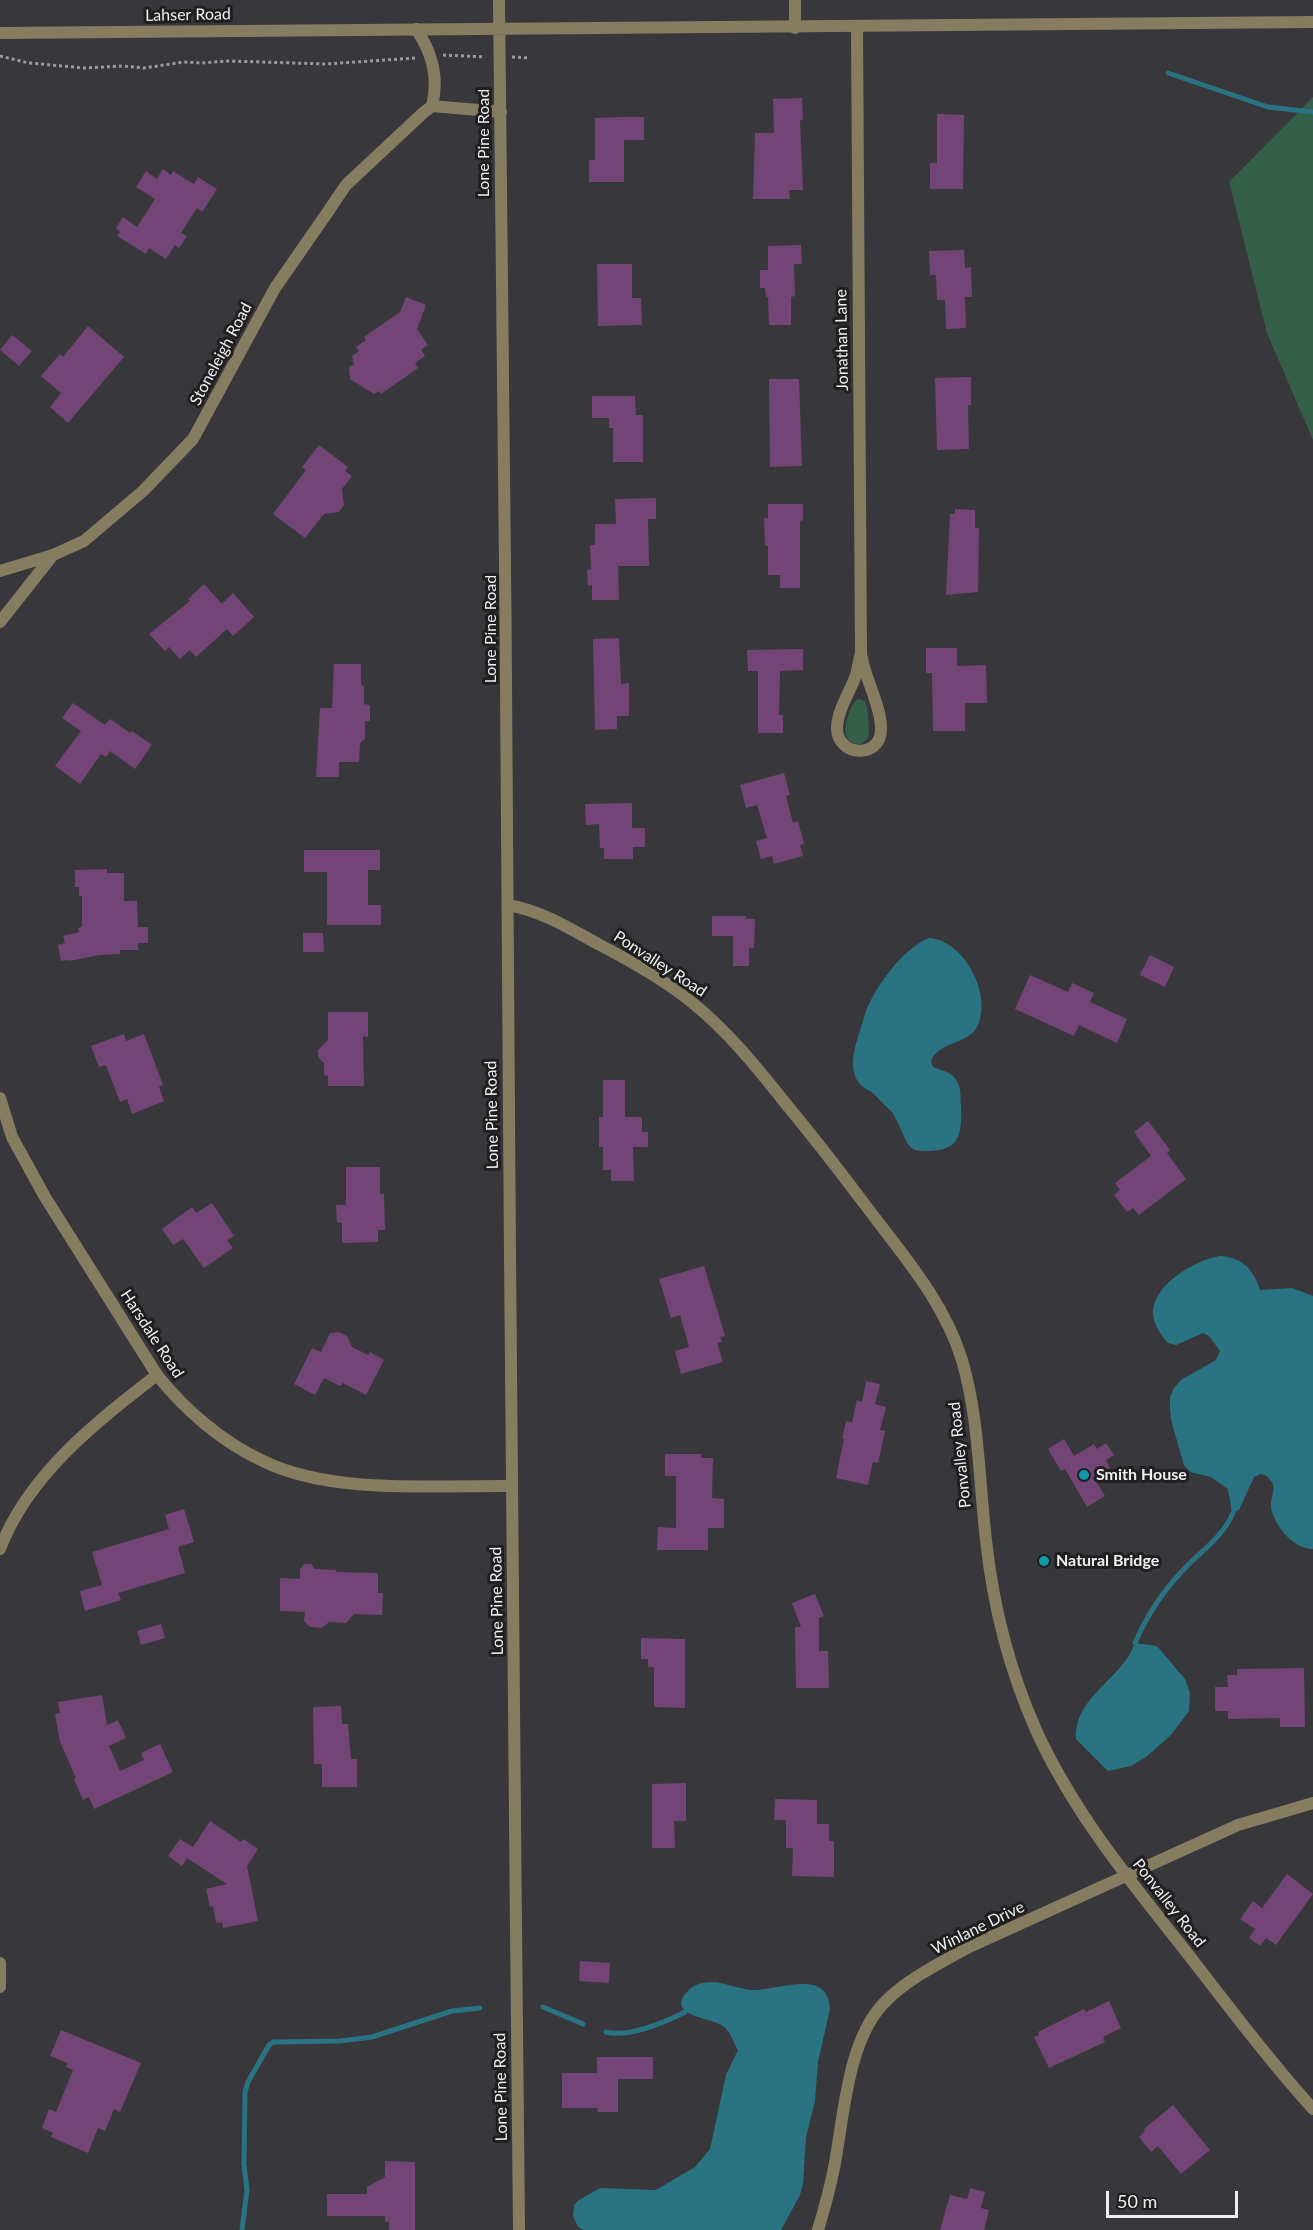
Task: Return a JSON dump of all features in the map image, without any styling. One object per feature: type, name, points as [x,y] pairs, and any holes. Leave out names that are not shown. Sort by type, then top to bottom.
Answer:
[{"type":"street","name":"Lone Pine Road","points":[[499,0],[506,524],[519,2230]]},
{"type":"street","points":[[795,0],[795,28]]},
{"type":"street","name":"Lahser Road","points":[[0,33],[1313,22]]},
{"type":"street","name":"Jonathan Lane","points":[[857,27],[861,653],[863,668],[882,728],[878,743],[873,748],[861,751],[843,745],[838,739],[837,728],[861,653]]},
{"type":"street","points":[[416,29],[431,57],[435,84],[432,106],[501,112]]},
{"type":"street","name":"Stoneleigh Road","points":[[0,571],[53,555],[84,541],[143,491],[193,439],[275,288],[341,193],[379,154],[432,106]]},
{"type":"street","points":[[0,622],[53,555]]},
{"type":"street","name":"Ponvalley Road","points":[[508,905],[529,909],[547,916],[626,958],[693,1003],[721,1027],[747,1055],[833,1161],[942,1311],[956,1342],[969,1390],[990,1576],[1007,1654],[1027,1709],[1056,1769],[1127,1877],[1272,2061],[1313,2109]]},
{"type":"street","name":"Harsdale Road","points":[[0,1098],[6,1139],[157,1375],[198,1418],[263,1462],[303,1475],[360,1483],[512,1486]]},
{"type":"street","points":[[0,1549],[6,1533],[22,1506],[73,1444],[157,1375]]},
{"type":"street","name":"Winlane Drive","points":[[818,2230],[834,2170],[855,2060],[863,2034],[884,2003],[908,1984],[969,1947],[1238,1826],[1313,1803]]},
{"type":"street","points":[[0,1963],[0,1987]]},
{"type":"path","points":[[446,55],[474,57]]},
{"type":"path","points":[[0,56],[29,63],[84,69],[123,66],[144,68],[184,62],[326,64],[410,58]]},
{"type":"green space","points":[[1313,97],[1313,440],[1267,333],[1229,182]]},
{"type":"green space","points":[[859,699],[865,701],[868,712],[869,736],[862,744],[854,743],[848,739],[846,734],[849,712]]},
{"type":"water","points":[[929,938],[942,941],[964,958],[978,984],[981,999],[981,1012],[974,1031],[940,1050],[931,1061],[933,1067],[949,1073],[958,1083],[961,1115],[960,1131],[954,1143],[941,1150],[931,1151],[917,1150],[910,1146],[893,1114],[874,1094],[859,1083],[853,1068],[853,1059],[864,1017],[881,983],[899,960],[919,943]]},
{"type":"water","points":[[1221,1256],[1235,1259],[1246,1266],[1254,1276],[1260,1290],[1292,1288],[1313,1296],[1313,1549],[1292,1541],[1276,1522],[1271,1508],[1273,1484],[1267,1476],[1261,1474],[1254,1477],[1239,1510],[1232,1513],[1228,1489],[1211,1477],[1190,1472],[1184,1465],[1171,1420],[1170,1397],[1181,1380],[1216,1360],[1220,1351],[1209,1336],[1203,1333],[1176,1345],[1168,1343],[1160,1333],[1153,1314],[1160,1293],[1177,1275],[1200,1262]]},
{"type":"water","points":[[1135,1643],[1157,1646],[1185,1679],[1190,1693],[1189,1711],[1171,1735],[1146,1757],[1131,1766],[1108,1771],[1076,1739],[1077,1727],[1085,1707],[1123,1664]]},
{"type":"water","points":[[716,1982],[752,1990],[787,1985],[811,1985],[820,1988],[827,1996],[830,2009],[818,2062],[815,2101],[806,2137],[803,2184],[800,2195],[781,2230],[584,2230],[578,2227],[573,2216],[574,2205],[579,2200],[600,2188],[656,2190],[695,2167],[710,2149],[726,2075],[738,2050],[726,2028],[686,2011],[681,2001],[686,1993],[696,1985]]},
{"type":"building","points":[[802,98],[803,120],[800,120],[803,190],[789,190],[790,199],[753,199],[755,133],[774,133],[773,99]]},
{"type":"building","points":[[937,114],[964,115],[963,189],[930,189],[930,163],[937,163]]},
{"type":"building","points":[[644,117],[644,140],[624,140],[624,182],[589,182],[589,160],[595,160],[595,118]]},
{"type":"building","points":[[163,169],[171,175],[173,171],[194,184],[198,177],[217,189],[202,212],[197,208],[181,233],[187,236],[179,248],[175,245],[166,259],[149,248],[146,254],[117,236],[120,232],[116,228],[123,217],[137,227],[155,199],[136,187],[146,171],[157,179]]},
{"type":"building","points":[[801,245],[802,264],[794,264],[795,296],[791,297],[791,325],[769,325],[768,297],[766,297],[765,288],[760,288],[760,270],[768,270],[768,246]]},
{"type":"building","points":[[964,250],[965,268],[971,267],[972,297],[965,297],[966,328],[946,329],[945,300],[937,300],[936,275],[930,275],[929,251]]},
{"type":"building","points":[[597,264],[632,264],[632,298],[641,298],[642,325],[598,326]]},
{"type":"building","points":[[406,297],[426,305],[417,329],[428,345],[421,350],[425,356],[415,363],[418,368],[381,394],[379,391],[374,394],[350,379],[349,366],[354,365],[352,356],[359,351],[356,347],[366,340],[364,337],[400,312]]},
{"type":"building","points":[[88,326],[124,357],[68,423],[50,407],[61,393],[41,376],[60,354],[63,357]]},
{"type":"building","points":[[12,335],[32,351],[19,366],[0,350]]},
{"type":"building","points":[[971,377],[971,405],[968,405],[969,449],[937,450],[935,378]]},
{"type":"building","points":[[769,379],[799,379],[802,466],[770,467]]},
{"type":"building","points":[[592,396],[635,396],[636,415],[643,415],[643,462],[613,462],[613,428],[609,428],[609,418],[592,418]]},
{"type":"building","points":[[319,445],[348,467],[345,471],[352,476],[342,489],[344,505],[339,512],[324,514],[305,538],[273,514],[306,470],[302,467]]},
{"type":"building","points":[[656,498],[656,519],[648,519],[649,566],[618,566],[619,600],[592,600],[592,585],[588,586],[587,570],[591,569],[590,545],[595,545],[595,524],[616,524],[615,499]]},
{"type":"building","points":[[768,504],[803,504],[803,520],[800,521],[800,588],[780,588],[780,575],[768,575],[768,546],[765,546],[764,518],[768,518]]},
{"type":"building","points":[[955,509],[975,510],[975,528],[979,528],[978,592],[946,595],[950,514],[955,514]]},
{"type":"building","points":[[204,584],[222,604],[233,593],[254,617],[233,636],[227,629],[196,657],[190,650],[180,659],[169,647],[165,651],[149,634],[190,601],[188,599]]},
{"type":"building","points":[[619,638],[621,684],[629,683],[629,716],[617,716],[617,729],[595,730],[593,639]]},
{"type":"building","points":[[926,648],[957,648],[957,666],[986,665],[987,703],[965,703],[965,731],[933,731],[932,673],[926,673]]},
{"type":"building","points":[[803,649],[803,670],[780,671],[779,715],[783,715],[783,733],[758,733],[758,671],[748,671],[747,650]]},
{"type":"building","points":[[334,664],[361,664],[364,704],[370,705],[370,721],[365,721],[365,739],[360,743],[359,762],[339,762],[339,777],[316,777],[320,708],[332,708]]},
{"type":"building","points":[[73,703],[105,725],[110,719],[152,745],[135,769],[110,751],[106,757],[101,754],[80,784],[55,766],[81,731],[62,718]]},
{"type":"building","points":[[784,773],[790,795],[786,796],[793,823],[798,821],[804,844],[800,845],[803,856],[774,864],[772,856],[761,859],[756,841],[767,838],[757,805],[746,808],[740,785]]},
{"type":"building","points":[[632,803],[632,828],[645,828],[645,847],[633,847],[633,859],[604,859],[604,848],[600,848],[599,824],[586,825],[585,804]]},
{"type":"building","points":[[304,850],[380,850],[380,870],[368,870],[368,905],[381,905],[381,925],[327,925],[327,872],[304,872]]},
{"type":"building","points":[[107,869],[107,873],[124,873],[124,901],[137,901],[138,927],[148,927],[148,943],[138,943],[138,950],[120,950],[120,954],[61,961],[58,945],[65,943],[63,936],[79,932],[78,928],[82,927],[82,896],[79,896],[79,887],[75,887],[75,870]]},
{"type":"building","points":[[712,916],[746,916],[746,919],[755,919],[754,948],[749,948],[749,966],[733,966],[733,936],[712,936]]},
{"type":"building","points":[[303,933],[323,933],[324,952],[303,952]]},
{"type":"building","points":[[1150,955],[1174,967],[1165,987],[1140,975]]},
{"type":"building","points":[[1030,975],[1068,992],[1072,983],[1094,993],[1090,1002],[1127,1019],[1117,1043],[1079,1025],[1074,1036],[1015,1009]]},
{"type":"building","points":[[328,1012],[368,1012],[368,1037],[363,1036],[364,1086],[328,1086],[328,1076],[324,1075],[324,1063],[318,1057],[318,1050],[328,1040]]},
{"type":"building","points":[[124,1034],[126,1041],[144,1034],[163,1085],[159,1087],[164,1101],[132,1114],[127,1099],[120,1102],[106,1065],[99,1067],[91,1046]]},
{"type":"building","points":[[603,1080],[625,1080],[625,1117],[642,1117],[642,1132],[648,1132],[648,1147],[633,1147],[634,1181],[611,1181],[611,1170],[603,1170],[603,1147],[599,1147],[599,1117],[603,1117]]},
{"type":"building","points":[[1148,1121],[1170,1150],[1167,1153],[1186,1179],[1139,1215],[1133,1208],[1127,1212],[1114,1195],[1120,1190],[1115,1183],[1151,1156],[1134,1132]]},
{"type":"building","points":[[346,1167],[380,1167],[380,1194],[384,1194],[385,1230],[378,1230],[378,1242],[342,1243],[342,1223],[337,1222],[336,1205],[346,1205]]},
{"type":"building","points":[[212,1203],[234,1236],[227,1240],[233,1248],[204,1268],[183,1239],[173,1245],[162,1229],[192,1207],[196,1213]]},
{"type":"building","points":[[704,1266],[725,1336],[720,1337],[722,1342],[717,1343],[723,1362],[681,1374],[675,1351],[689,1347],[680,1315],[671,1318],[659,1279]]},
{"type":"building","points":[[339,1332],[347,1336],[352,1347],[368,1355],[370,1352],[384,1360],[366,1395],[343,1383],[340,1386],[324,1378],[315,1395],[294,1384],[312,1348],[321,1352],[330,1333]]},
{"type":"building","points":[[866,1381],[880,1384],[875,1404],[886,1407],[880,1430],[885,1431],[878,1463],[873,1462],[868,1485],[836,1478],[846,1421],[852,1422],[857,1400],[862,1402]]},
{"type":"building","name":"Smith House","points":[[1064,1439],[1074,1456],[1094,1444],[1097,1449],[1106,1443],[1114,1455],[1106,1460],[1110,1468],[1094,1478],[1105,1496],[1087,1507],[1065,1469],[1061,1471],[1048,1449]]},
{"type":"building","points":[[665,1454],[701,1454],[701,1458],[713,1458],[712,1498],[724,1499],[724,1528],[708,1528],[708,1550],[657,1550],[658,1527],[676,1528],[676,1476],[665,1476]]},
{"type":"building","points":[[184,1509],[194,1542],[178,1547],[185,1573],[118,1593],[121,1600],[85,1611],[80,1591],[102,1585],[92,1552],[169,1529],[165,1515]]},
{"type":"building","points":[[304,1564],[311,1564],[315,1569],[336,1570],[336,1572],[378,1573],[378,1593],[383,1593],[382,1615],[354,1614],[346,1623],[329,1622],[322,1628],[310,1627],[304,1621],[305,1612],[280,1611],[280,1578],[300,1579],[300,1569]]},
{"type":"building","points":[[815,1594],[824,1616],[819,1618],[819,1651],[828,1651],[829,1688],[796,1688],[795,1627],[801,1627],[792,1603]]},
{"type":"building","points":[[161,1624],[165,1638],[141,1645],[137,1631]]},
{"type":"building","points":[[641,1638],[685,1639],[685,1708],[654,1707],[654,1667],[648,1667],[648,1659],[641,1659]]},
{"type":"building","points":[[1304,1668],[1305,1727],[1280,1727],[1280,1718],[1228,1719],[1228,1711],[1215,1711],[1215,1687],[1228,1687],[1227,1675],[1237,1675],[1237,1669]]},
{"type":"building","points":[[102,1695],[107,1725],[118,1720],[126,1738],[109,1746],[120,1771],[144,1760],[141,1753],[160,1744],[173,1772],[94,1809],[89,1797],[83,1800],[74,1779],[76,1778],[60,1742],[55,1714],[60,1713],[58,1702]]},
{"type":"building","points":[[341,1706],[342,1724],[348,1724],[351,1759],[357,1759],[357,1787],[322,1787],[322,1764],[314,1764],[313,1707]]},
{"type":"building","points":[[686,1783],[686,1821],[674,1821],[675,1848],[652,1848],[652,1784]]},
{"type":"building","points":[[775,1799],[817,1800],[817,1824],[829,1824],[829,1841],[834,1841],[834,1877],[792,1876],[793,1848],[786,1848],[786,1820],[774,1820]]},
{"type":"building","points":[[210,1821],[241,1842],[243,1839],[258,1849],[247,1866],[258,1921],[223,1928],[222,1922],[216,1923],[213,1906],[210,1907],[206,1889],[227,1884],[187,1858],[182,1866],[168,1856],[180,1839],[193,1847]]},
{"type":"building","points":[[1287,1874],[1313,1894],[1276,1945],[1266,1938],[1260,1946],[1249,1938],[1255,1929],[1240,1919],[1253,1901],[1262,1908]]},
{"type":"building","points":[[580,1961],[610,1963],[609,1983],[579,1981]]},
{"type":"building","points":[[1109,2001],[1121,2028],[1103,2037],[1105,2042],[1049,2068],[1034,2037],[1039,2035],[1038,2032],[1084,2009],[1086,2012]]},
{"type":"building","points":[[61,2030],[141,2063],[120,2112],[114,2109],[105,2131],[98,2128],[88,2153],[51,2137],[53,2133],[42,2128],[49,2109],[56,2112],[73,2070],[66,2067],[68,2063],[50,2056]]},
{"type":"building","points":[[597,2057],[653,2057],[653,2079],[618,2079],[618,2112],[597,2112],[598,2108],[562,2108],[562,2073],[597,2073]]},
{"type":"building","points":[[1173,2105],[1210,2150],[1181,2174],[1158,2146],[1151,2152],[1139,2137],[1145,2131],[1144,2129]]},
{"type":"building","points":[[385,2161],[415,2162],[415,2230],[389,2230],[389,2222],[385,2222],[385,2216],[327,2216],[327,2194],[367,2194],[367,2187],[385,2177]]},
{"type":"building","points":[[970,2188],[985,2192],[981,2208],[989,2210],[984,2230],[940,2230],[950,2195],[967,2199]]},
{"type":"waterway","points":[[1168,73],[1268,107],[1313,112]]},
{"type":"waterway","points":[[1135,1643],[1145,1622],[1164,1593],[1219,1535],[1233,1513]]},
{"type":"waterway","points":[[543,2007],[583,2024]]},
{"type":"waterway","points":[[242,2230],[247,2190],[244,2165],[245,2092],[248,2082],[269,2045],[273,2042],[340,2041],[372,2037],[452,2011],[480,2008]]},
{"type":"waterway","points":[[606,2032],[636,2031],[685,2012]]},
{"type":"place","name":"Smith House","points":[[1084,1475]]},
{"type":"place","name":"Natural Bridge","points":[[1044,1561]]}]
